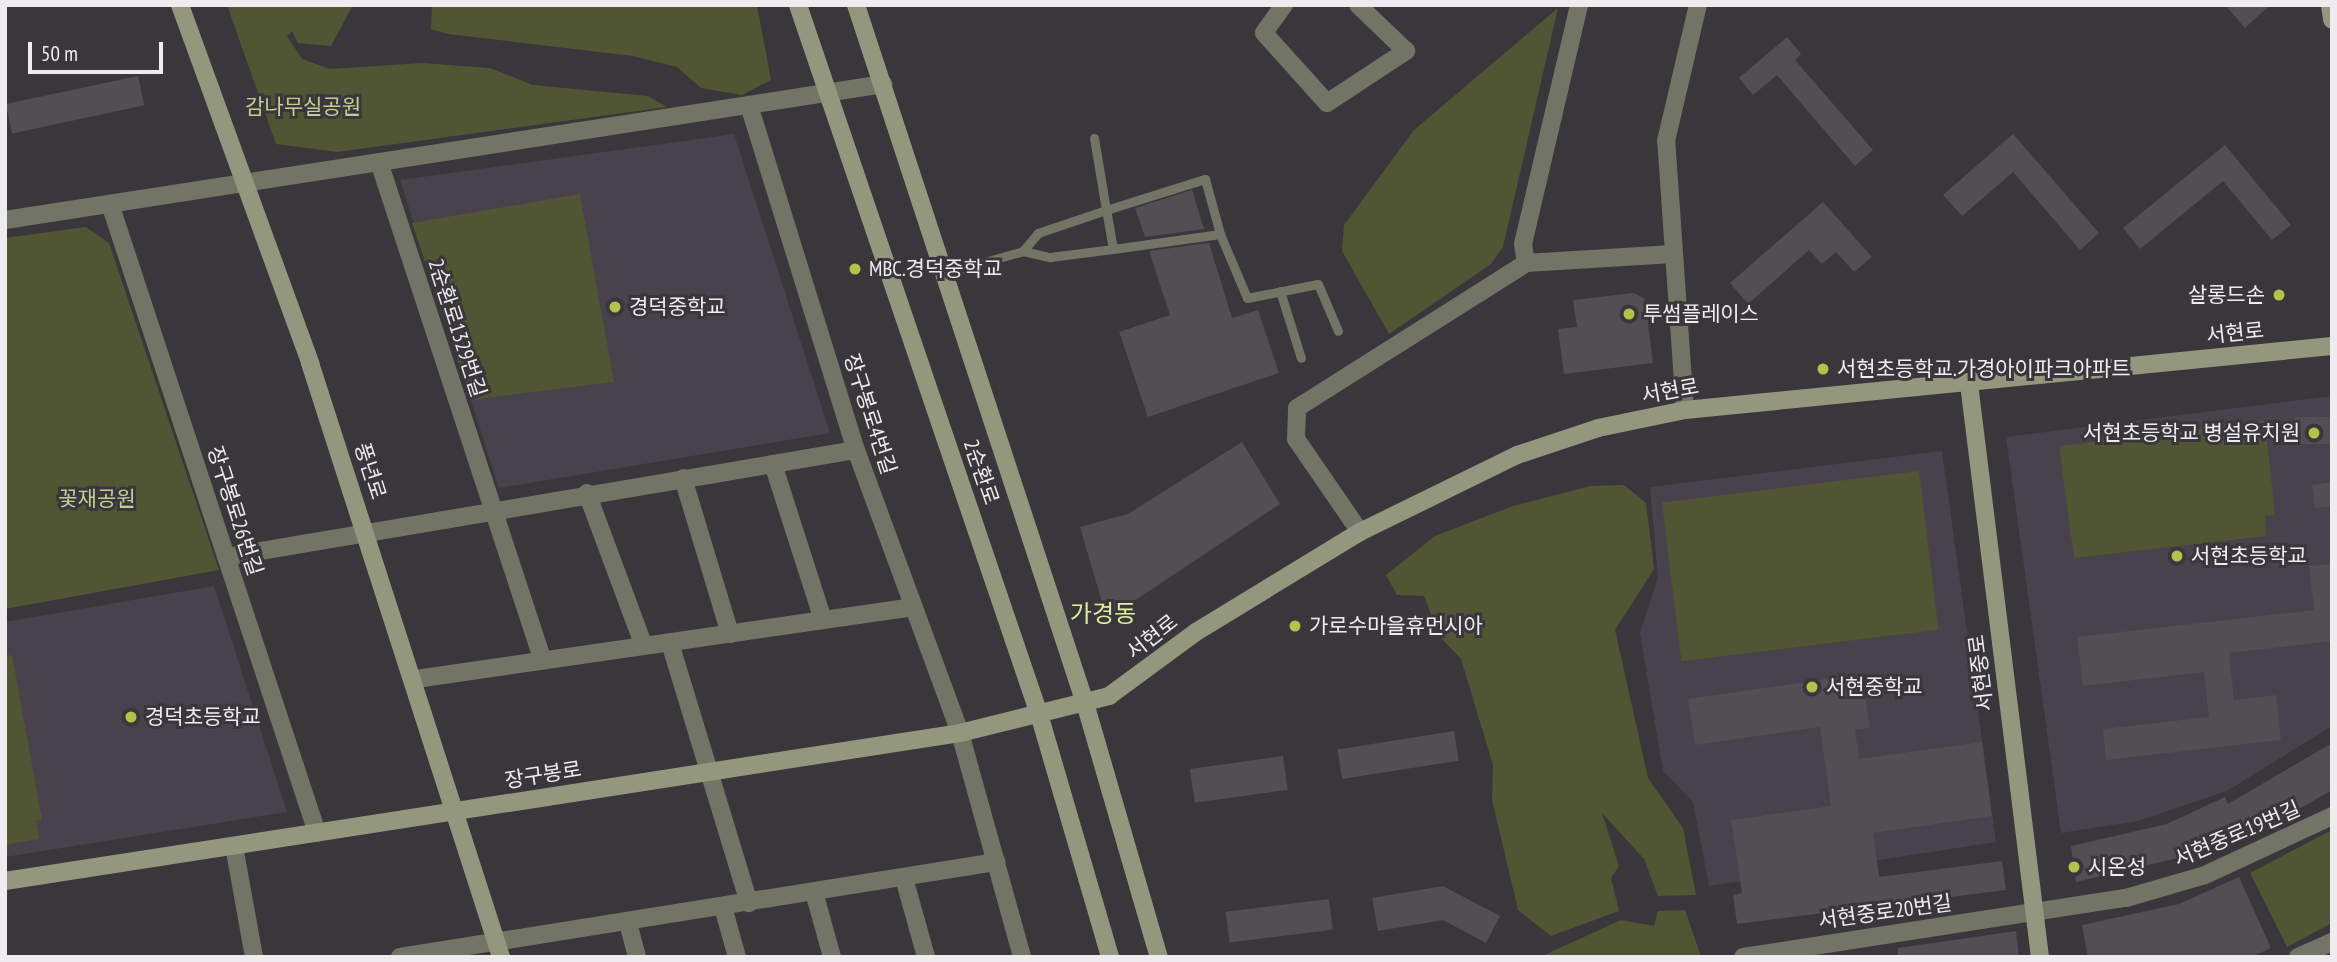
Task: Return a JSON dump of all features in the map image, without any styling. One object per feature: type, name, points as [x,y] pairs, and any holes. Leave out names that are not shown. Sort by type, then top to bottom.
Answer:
[{"type":"street","name":"풍년로","points":[[180,5],[247,182],[416,679],[499,949]]},
{"type":"street","name":"2순환로","points":[[798,5],[1039,714],[1110,957]]},
{"type":"street","name":"2순환로","points":[[856,5],[1085,702],[1158,957]]},
{"type":"street","points":[[1284,5],[1264,33],[1327,103],[1406,51],[1358,5]]},
{"type":"street","points":[[1525,263],[1523,244],[1579,5]]},
{"type":"street","points":[[1685,410],[1667,141],[1698,5]]},
{"type":"street","points":[[2330,5],[2332,20]]},
{"type":"street","points":[[5,220],[884,84]]},
{"type":"street","name":"장구봉로4번길","points":[[749,105],[856,450],[960,733],[1022,954]]},
{"type":"street","name":"2순환로1329번길","points":[[379,162],[543,661]]},
{"type":"street","name":"장구봉로26번길","points":[[110,204],[317,833]]},
{"type":"street","points":[[1360,532],[1296,439],[1297,408],[1525,263],[1673,254]]},
{"type":"street","name":"서현로","points":[[1085,702],[1109,696],[1196,632],[1360,532],[1517,455],[1685,410],[2332,346]]},
{"type":"street","name":"서현중로","points":[[1969,384],[2040,957]]},
{"type":"street","points":[[226,557],[365,529],[856,450]]},
{"type":"street","points":[[773,464],[823,620]]},
{"type":"street","points":[[684,478],[730,634]]},
{"type":"street","points":[[587,493],[645,646]]},
{"type":"street","points":[[416,679],[914,607]]},
{"type":"street","points":[[670,643],[713,771],[749,903]]},
{"type":"street","name":"장구봉로","points":[[5,881],[960,733],[1085,702]]},
{"type":"street","name":"서현중로19번길","points":[[2034,914],[2205,875],[2332,816]]},
{"type":"street","points":[[234,846],[254,957]]},
{"type":"street","points":[[400,957],[499,949],[628,923],[996,862]]},
{"type":"street","points":[[904,877],[926,957]]},
{"type":"street","points":[[814,892],[832,957]]},
{"type":"street","points":[[723,907],[737,957]]},
{"type":"street","name":"서현중로20번길","points":[[1743,957],[2034,914]]},
{"type":"street","points":[[628,923],[637,957]]},
{"type":"street","points":[[2298,957],[2332,942]]},
{"type":"lane","points":[[1094,138],[1113,249]]},
{"type":"lane","points":[[1023,251],[1038,233],[1205,179],[1220,234],[1247,298],[1318,284],[1338,331]]},
{"type":"lane","points":[[946,273],[1023,251],[1050,257],[1220,234]]},
{"type":"lane","points":[[1280,291],[1301,358]]},
{"type":"shaded area","name":"경덕중학교","points":[[734,134],[830,433],[499,488],[400,180]]},
{"type":"shaded area","name":"서현초등학교","points":[[2332,396],[2332,726],[2227,791],[2138,821],[2061,833],[2006,437]]},
{"type":"shaded area","name":"서현중학교","points":[[1942,451],[1996,842],[1709,886],[1693,802],[1663,771],[1640,633],[1658,578],[1650,487]]},
{"type":"shaded area","name":"경덕초등학교","points":[[214,586],[287,812],[5,857],[5,622]]},
{"type":"green space","name":"감나무실공원","points":[[227,5],[353,5],[331,46],[298,43],[292,31],[287,36],[302,59],[330,69],[422,63],[490,68],[533,85],[648,96],[667,107],[337,152],[276,144]]},
{"type":"green space","points":[[432,5],[757,5],[771,80],[742,95],[701,88],[677,67],[633,56],[448,34],[431,29]]},
{"type":"green space","points":[[1558,8],[1503,247],[1491,264],[1389,334],[1342,251],[1344,225],[1414,130]]},
{"type":"green space","points":[[580,194],[614,382],[471,400],[412,223]]},
{"type":"green space","name":"꽃재공원","points":[[86,227],[109,243],[219,570],[5,609],[5,238]]},
{"type":"green space","points":[[2265,421],[2275,515],[2265,516],[2266,536],[2074,558],[2059,446]]},
{"type":"green space","points":[[1919,471],[1938,630],[1681,661],[1662,503]]},
{"type":"green space","points":[[1624,485],[1646,503],[1654,569],[1615,630],[1648,778],[1683,828],[1696,895],[1658,896],[1644,859],[1602,813],[1619,866],[1611,878],[1619,911],[1551,936],[1518,910],[1492,800],[1493,765],[1461,659],[1439,636],[1424,596],[1397,595],[1386,575],[1435,536],[1513,506],[1590,486]]},
{"type":"green space","points":[[12,655],[42,820],[36,821],[39,839],[5,845],[5,656]]},
{"type":"green space","points":[[2332,830],[2332,923],[2287,947],[2250,873]]},
{"type":"green space","points":[[1685,910],[1701,957],[1540,957],[1621,920],[1654,926],[1658,911]]},
{"type":"building","points":[[2225,5],[2270,5],[2245,28]]},
{"type":"building","points":[[1787,37],[1801,54],[1795,60],[1873,150],[1855,166],[1777,75],[1753,95],[1739,78]]},
{"type":"building","points":[[138,76],[144,105],[12,133],[6,104]]},
{"type":"building","points":[[2013,134],[2099,233],[2080,250],[2013,172],[1962,216],[1943,195]]},
{"type":"building","points":[[2225,145],[2291,225],[2272,240],[2223,181],[2140,249],[2123,228]]},
{"type":"building","points":[[1192,190],[1204,229],[1145,237],[1135,208]]},
{"type":"building","points":[[1823,202],[1872,257],[1854,272],[1836,252],[1822,264],[1809,250],[1748,304],[1730,283]]},
{"type":"building","points":[[1209,243],[1232,318],[1258,310],[1279,373],[1148,417],[1119,332],[1170,315],[1149,251]]},
{"type":"building","points":[[1634,293],[1645,299],[1653,363],[1564,374],[1558,329],[1577,327],[1573,300]]},
{"type":"building","name":"서현초등학교 병설유치원","points":[[2294,417],[2332,417],[2332,444],[2294,444]]},
{"type":"building","points":[[1242,442],[1280,504],[1107,619],[1080,527],[1128,514]]},
{"type":"building","name":"서현초등학교 병설유치원","points":[[2332,482],[2332,506],[2315,508],[2312,485]]},
{"type":"building","name":"서현초등학교","points":[[2332,564],[2332,641],[2229,653],[2234,700],[2276,695],[2281,740],[2106,760],[2103,729],[2209,717],[2204,672],[2083,686],[2077,637],[2314,610],[2309,566]]},
{"type":"building","name":"서현중학교","points":[[1862,674],[1870,728],[1855,730],[1859,759],[1982,742],[1992,816],[1873,833],[1879,877],[2002,861],[2006,890],[1737,924],[1733,895],[1742,893],[1731,820],[1831,806],[1820,727],[1695,745],[1688,699]]},
{"type":"building","points":[[1454,731],[1459,761],[1342,779],[1337,749]]},
{"type":"building","points":[[2332,743],[2332,790],[2292,813],[2178,858],[2076,882],[2071,846],[2167,824],[2225,797],[2228,804]]},
{"type":"building","points":[[1283,756],[1288,790],[1195,803],[1190,769]]},
{"type":"building","points":[[2239,877],[2271,948],[2251,957],[2088,957],[2082,925],[2179,904]]},
{"type":"building","points":[[1443,886],[1500,916],[1486,943],[1443,920],[1378,931],[1372,898]]},
{"type":"building","points":[[1329,899],[1333,930],[1230,942],[1226,912]]},
{"type":"building","points":[[2016,931],[2019,957],[1898,957],[1898,948]]},
{"type":"place","name":"MBC.경덕중학교","points":[[855,269]]},
{"type":"place","name":"살롱드손","points":[[2279,295]]},
{"type":"place","name":"경덕중학교","points":[[615,307]]},
{"type":"place","name":"투썸플레이스","points":[[1629,314]]},
{"type":"place","name":"서현초등학교.가경아이파크아파트","points":[[1823,369]]},
{"type":"place","name":"서현초등학교 병설유치원","points":[[2314,433]]},
{"type":"place","name":"서현초등학교","points":[[2177,556]]},
{"type":"place","name":"가로수마을휴먼시아","points":[[1295,626]]},
{"type":"place","name":"서현중학교","points":[[1812,687]]},
{"type":"place","name":"경덕초등학교","points":[[131,717]]},
{"type":"place","name":"시온성","points":[[2074,867]]},
{"type":"district","name":"가경동","points":[[1103,614]]}]
